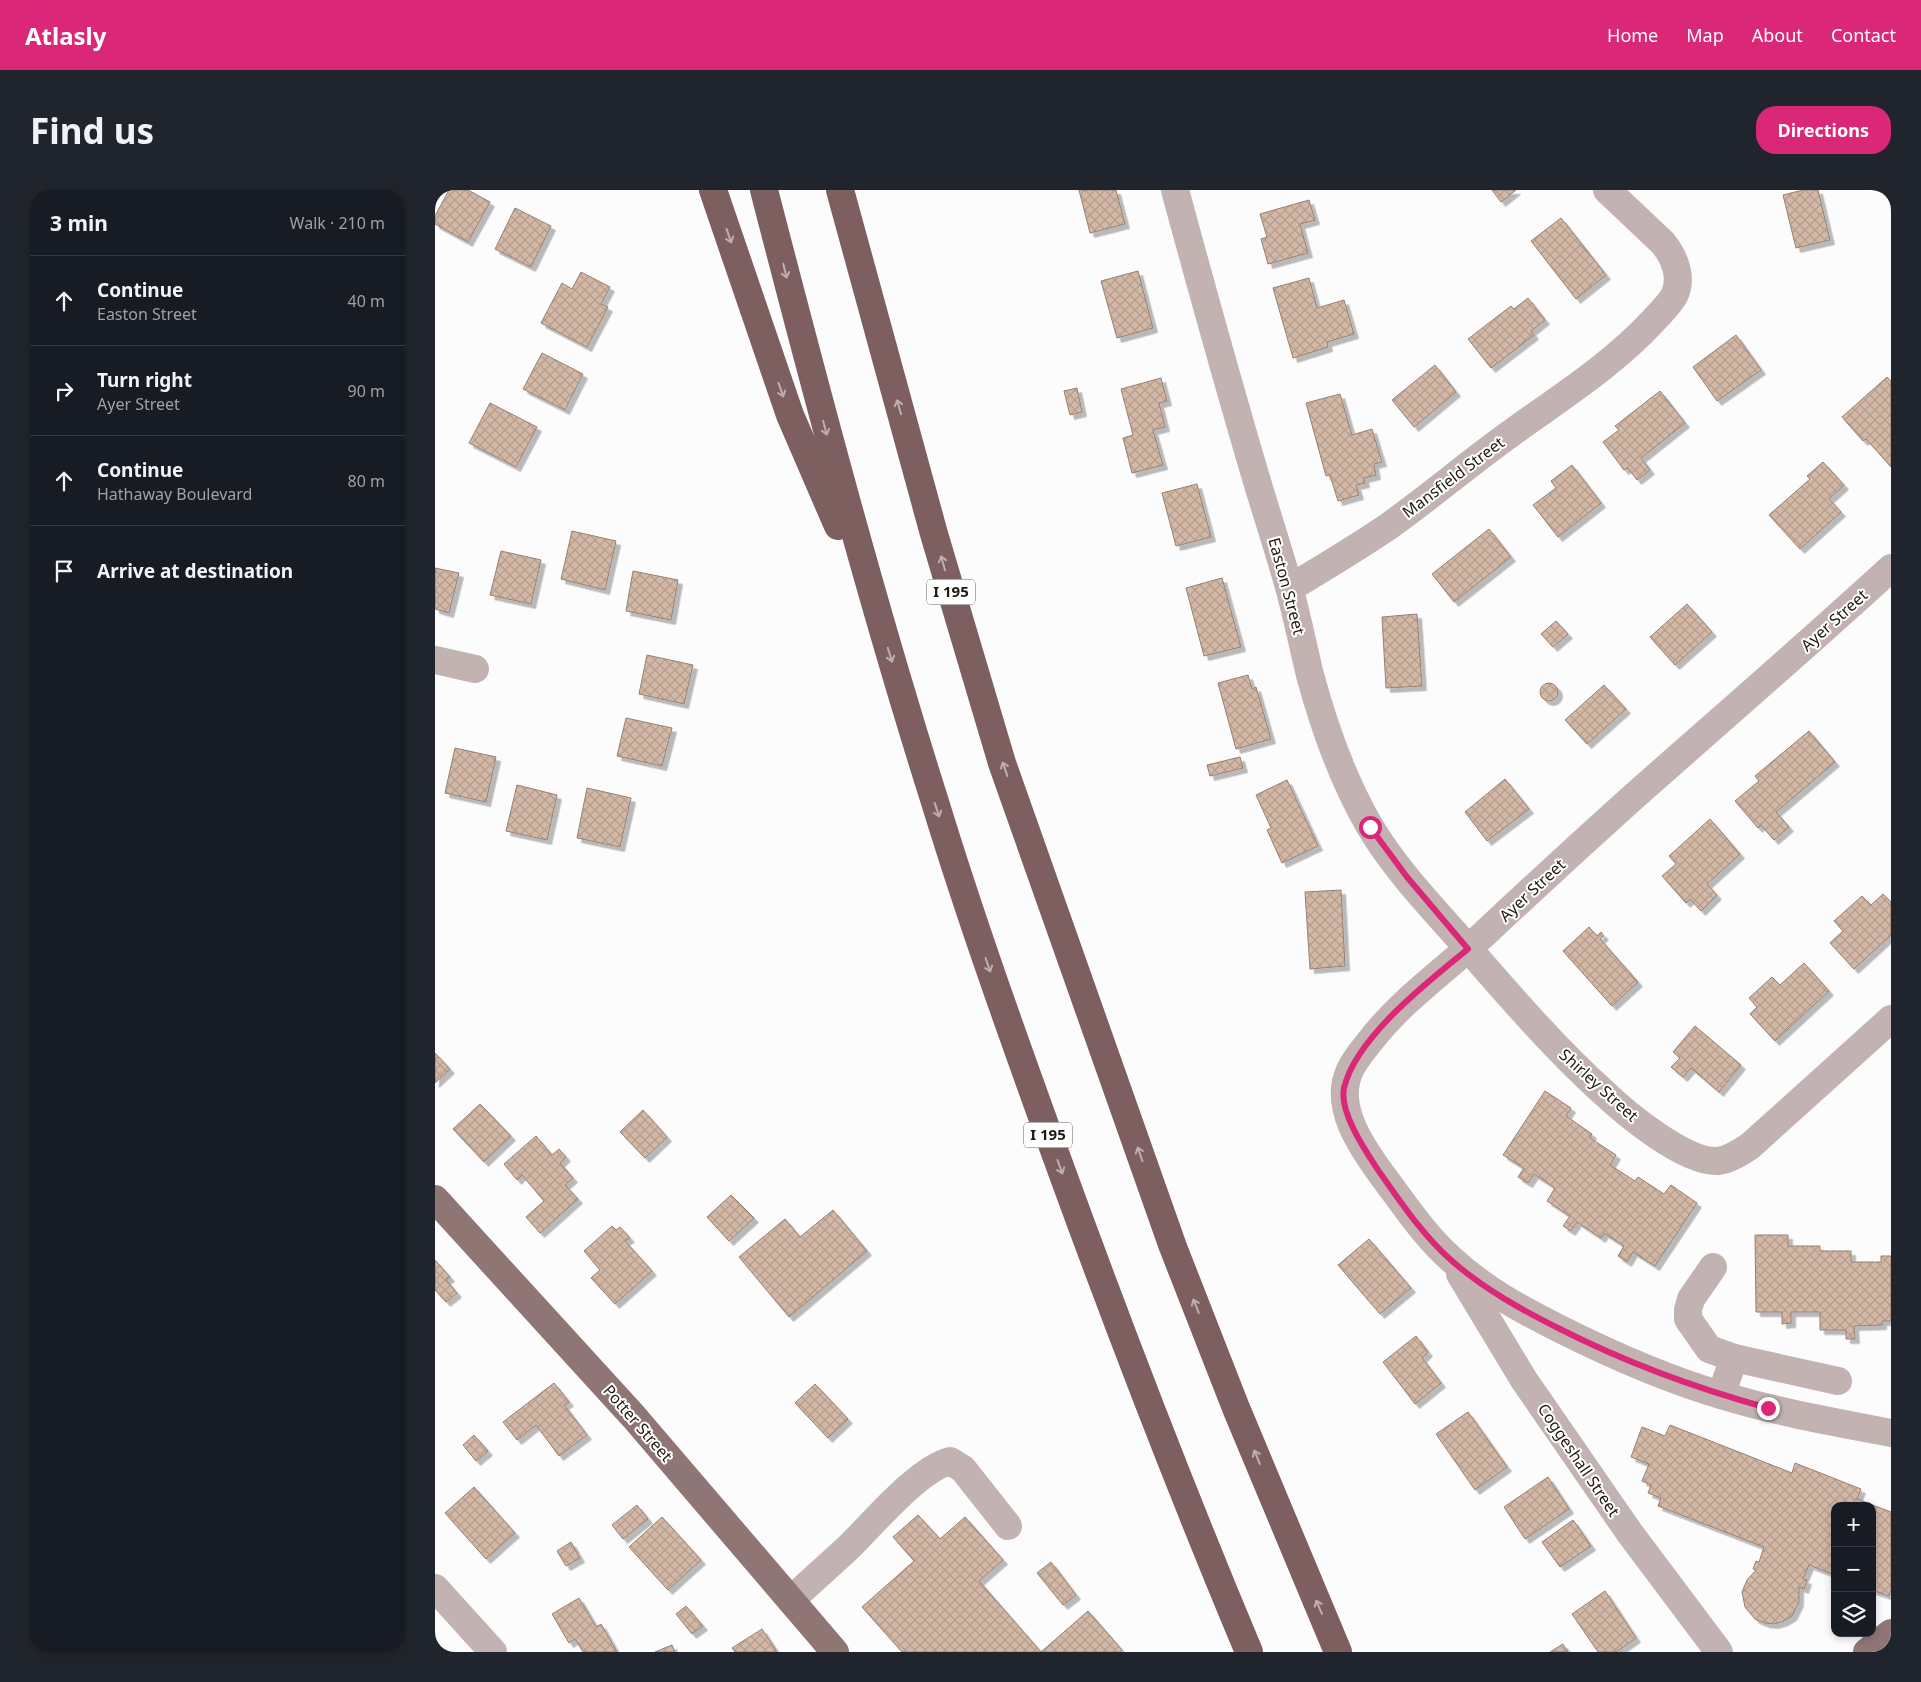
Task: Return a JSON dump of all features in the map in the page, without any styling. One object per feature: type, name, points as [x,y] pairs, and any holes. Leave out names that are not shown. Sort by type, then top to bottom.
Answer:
[{"type":"highway","points":[[713,190],[790,415],[817,480],[876,608]]},
{"type":"highway","name":"I 195","points":[[764,190],[839,480],[954,863],[1031,1088],[1145,1396],[1201,1538],[1249,1652]]},
{"type":"highway","name":"I 195","points":[[840,190],[887,367],[978,684],[1024,825],[1173,1247],[1243,1425],[1338,1652]]},
{"type":"highway","points":[[855,190],[887,367]]},
{"type":"main road","name":"Potter Street","points":[[435,1199],[634,1417],[835,1652]]},
{"type":"main road","points":[[1867,1652],[1891,1633]]},
{"type":"street","name":"Easton Street","points":[[1175,190],[1222,360],[1290,588],[1321,714],[1351,791],[1370,827],[1387,853],[1468,949]]},
{"type":"street","name":"Mansfield Street","points":[[1290,588],[1388,526],[1612,358],[1645,329],[1674,296],[1678,275],[1671,253],[1663,243],[1607,190]]},
{"type":"street","name":"Ayer Street","points":[[1451,1260],[1420,1225],[1369,1157],[1347,1112],[1344,1090],[1351,1069],[1378,1031],[1405,1001],[1468,949],[1891,568]]},
{"type":"street","points":[[435,660],[475,669]]},
{"type":"street","name":"Shirley Street","points":[[1468,949],[1535,1025],[1620,1108],[1674,1145],[1697,1157],[1719,1161],[1735,1156],[1750,1146],[1891,1019]]},
{"type":"street","points":[[1451,1260],[1492,1292],[1561,1330],[1639,1365],[1721,1395],[1768,1408],[1891,1432]]},
{"type":"street","name":"Coggeshall Street","points":[[1451,1260],[1524,1380],[1629,1532],[1719,1652]]},
{"type":"street","points":[[1713,1267],[1691,1300],[1687,1310],[1688,1319],[1709,1349],[1734,1358],[1838,1381]]},
{"type":"street","points":[[1721,1395],[1734,1358]]},
{"type":"street","points":[[791,1600],[851,1545],[918,1478],[940,1464],[950,1461],[963,1469],[1008,1526]]},
{"type":"street","points":[[435,1588],[493,1652]]},
{"type":"building","points":[[449,190],[468,190],[490,202],[468,242],[435,224],[435,216]]},
{"type":"building","points":[[1079,190],[1116,190],[1125,224],[1090,233]]},
{"type":"building","points":[[1492,190],[1516,190],[1501,202]]},
{"type":"building","points":[[1803,190],[1818,190],[1830,240],[1796,248],[1783,195]]},
{"type":"building","points":[[1309,200],[1315,220],[1300,224],[1308,253],[1268,264],[1261,239],[1267,237],[1260,214]]},
{"type":"building","points":[[515,208],[551,226],[531,267],[495,249]]},
{"type":"building","points":[[1561,218],[1606,275],[1576,299],[1531,241]]},
{"type":"building","points":[[1138,271],[1153,328],[1117,338],[1101,281]]},
{"type":"building","points":[[581,272],[610,287],[601,304],[608,307],[587,347],[541,323],[562,283],[572,289]]},
{"type":"building","points":[[1309,278],[1317,308],[1344,300],[1354,334],[1327,342],[1328,347],[1293,358],[1273,288]]},
{"type":"building","points":[[1528,298],[1545,320],[1531,331],[1534,335],[1491,368],[1468,339],[1511,306],[1514,309]]},
{"type":"building","points":[[1736,335],[1761,370],[1717,401],[1693,367]]},
{"type":"building","points":[[542,353],[583,374],[565,410],[523,389]]},
{"type":"building","points":[[1435,365],[1456,392],[1414,427],[1392,400]]},
{"type":"building","points":[[1887,377],[1891,381],[1891,467],[1866,439],[1863,441],[1842,417]]},
{"type":"building","points":[[1161,378],[1167,401],[1159,403],[1165,427],[1153,430],[1163,465],[1132,473],[1123,438],[1133,435],[1121,389]]},
{"type":"building","points":[[1077,388],[1082,412],[1070,415],[1064,391]]},
{"type":"building","points":[[1660,391],[1685,423],[1641,458],[1650,470],[1637,480],[1628,468],[1624,470],[1603,442],[1619,430],[1615,426]]},
{"type":"building","points":[[1340,394],[1352,435],[1372,429],[1382,462],[1374,464],[1376,475],[1364,478],[1365,483],[1356,485],[1359,495],[1338,501],[1330,475],[1326,476],[1306,403]]},
{"type":"building","points":[[490,403],[537,427],[516,467],[469,443]]},
{"type":"building","points":[[1823,462],[1844,485],[1829,499],[1841,512],[1800,549],[1769,515],[1810,479],[1807,476]]},
{"type":"building","points":[[1572,465],[1601,503],[1558,537],[1533,505],[1556,488],[1551,481]]},
{"type":"building","points":[[1197,484],[1211,537],[1176,546],[1162,493]]},
{"type":"building","points":[[1489,529],[1511,557],[1454,602],[1432,574]]},
{"type":"building","points":[[572,531],[616,541],[605,590],[561,579]]},
{"type":"building","points":[[501,551],[541,560],[531,604],[490,595]]},
{"type":"building","points":[[435,568],[459,573],[449,613],[435,609]]},
{"type":"building","points":[[633,571],[678,580],[671,620],[626,611]]},
{"type":"building","points":[[1222,578],[1241,647],[1204,656],[1186,588]]},
{"type":"building","points":[[1687,604],[1712,632],[1675,665],[1650,637]]},
{"type":"building","points":[[1417,614],[1422,686],[1386,688],[1382,617]]},
{"type":"building","points":[[1556,621],[1568,634],[1553,647],[1541,634]]},
{"type":"building","points":[[647,655],[693,665],[684,704],[639,694]]},
{"type":"building","points":[[1248,675],[1252,689],[1256,687],[1271,739],[1236,749],[1218,683]]},
{"type":"building","points":[[1549,683],[1555,686],[1558,692],[1555,698],[1549,701],[1543,698],[1540,692],[1543,686]]},
{"type":"building","points":[[1604,685],[1626,709],[1587,744],[1565,720]]},
{"type":"building","points":[[626,718],[672,728],[662,766],[617,756]]},
{"type":"building","points":[[1809,731],[1835,762],[1776,812],[1789,827],[1774,840],[1761,825],[1758,828],[1735,801],[1759,781],[1755,776]]},
{"type":"building","points":[[455,748],[496,757],[486,802],[445,793]]},
{"type":"building","points":[[1240,757],[1243,768],[1210,776],[1207,765]]},
{"type":"building","points":[[1505,779],[1529,809],[1487,841],[1465,812]]},
{"type":"building","points":[[1287,780],[1318,846],[1282,863],[1267,830],[1271,828],[1256,795]]},
{"type":"building","points":[[517,785],[557,795],[547,840],[506,831]]},
{"type":"building","points":[[587,788],[631,798],[620,847],[577,838]]},
{"type":"building","points":[[1710,819],[1740,854],[1707,884],[1717,895],[1701,911],[1690,899],[1686,903],[1662,876],[1676,864],[1669,856]]},
{"type":"building","points":[[1341,890],[1345,966],[1310,969],[1305,892]]},
{"type":"building","points":[[1883,894],[1891,902],[1891,935],[1854,969],[1830,943],[1843,931],[1834,921],[1862,896],[1871,905]]},
{"type":"building","points":[[1589,927],[1597,936],[1601,932],[1604,936],[1600,939],[1638,982],[1612,1006],[1563,951]]},
{"type":"building","points":[[1804,963],[1829,991],[1775,1041],[1750,1014],[1757,1007],[1749,998],[1772,977],[1780,985]]},
{"type":"building","points":[[1695,1026],[1741,1065],[1719,1092],[1691,1068],[1683,1077],[1671,1067],[1680,1058],[1673,1052]]},
{"type":"building","points":[[435,1053],[450,1069],[435,1083]]},
{"type":"building","points":[[1545,1091],[1571,1108],[1566,1116],[1592,1134],[1590,1138],[1616,1155],[1610,1165],[1635,1181],[1638,1177],[1664,1194],[1671,1185],[1697,1203],[1655,1266],[1633,1252],[1627,1262],[1618,1256],[1624,1246],[1604,1233],[1601,1238],[1577,1222],[1571,1231],[1563,1226],[1570,1216],[1547,1201],[1555,1188],[1534,1174],[1528,1183],[1518,1177],[1524,1168],[1503,1155]]},
{"type":"building","points":[[480,1104],[511,1136],[484,1162],[453,1129]]},
{"type":"building","points":[[643,1110],[667,1137],[645,1158],[620,1132]]},
{"type":"building","points":[[536,1136],[552,1155],[559,1149],[566,1157],[560,1163],[573,1178],[565,1185],[578,1199],[540,1233],[526,1217],[544,1201],[522,1175],[517,1180],[504,1164]]},
{"type":"building","points":[[731,1195],[754,1218],[729,1241],[707,1217]]},
{"type":"building","points":[[833,1210],[867,1251],[789,1317],[739,1257],[785,1219],[800,1237]]},
{"type":"building","points":[[612,1226],[616,1230],[620,1227],[630,1238],[625,1241],[652,1271],[615,1304],[591,1278],[600,1270],[584,1251]]},
{"type":"building","points":[[1755,1235],[1788,1235],[1788,1246],[1820,1246],[1820,1251],[1851,1251],[1851,1262],[1881,1262],[1881,1256],[1891,1256],[1891,1321],[1882,1321],[1882,1325],[1854,1326],[1855,1339],[1846,1339],[1846,1330],[1820,1330],[1820,1312],[1791,1312],[1791,1323],[1782,1324],[1782,1312],[1756,1312]]},
{"type":"building","points":[[1369,1239],[1411,1288],[1380,1314],[1338,1265]]},
{"type":"building","points":[[435,1260],[450,1277],[446,1280],[457,1293],[446,1302],[435,1290]]},
{"type":"building","points":[[1416,1336],[1428,1352],[1422,1358],[1441,1383],[1415,1404],[1383,1362]]},
{"type":"building","points":[[554,1383],[569,1402],[564,1405],[587,1435],[559,1456],[536,1425],[517,1440],[503,1422]]},
{"type":"building","points":[[815,1384],[848,1419],[828,1438],[795,1403]]},
{"type":"building","points":[[1468,1412],[1507,1467],[1475,1490],[1436,1434]]},
{"type":"building","points":[[1670,1425],[1792,1473],[1795,1463],[1861,1489],[1857,1499],[1865,1502],[1831,1502],[1831,1573],[1809,1565],[1803,1579],[1807,1580],[1804,1589],[1799,1587],[1799,1602],[1792,1616],[1774,1624],[1765,1623],[1755,1619],[1745,1607],[1742,1592],[1747,1580],[1756,1570],[1753,1569],[1756,1561],[1759,1562],[1764,1547],[1658,1506],[1661,1498],[1648,1493],[1651,1485],[1642,1481],[1649,1464],[1631,1457],[1642,1427],[1665,1436]]},
{"type":"building","points":[[474,1435],[488,1451],[476,1461],[463,1445]]},
{"type":"building","points":[[1548,1477],[1569,1509],[1525,1539],[1504,1507]]},
{"type":"building","points":[[474,1487],[515,1533],[486,1559],[445,1513]]},
{"type":"building","points":[[637,1505],[648,1519],[623,1539],[612,1525]]},
{"type":"building","points":[[1876,1506],[1891,1512],[1891,1590],[1889,1596],[1876,1591]]},
{"type":"building","points":[[918,1515],[940,1539],[965,1517],[1003,1560],[979,1581],[1041,1652],[902,1652],[862,1607],[914,1561],[893,1537]]},
{"type":"building","points":[[662,1517],[701,1560],[668,1590],[629,1547]]},
{"type":"building","points":[[1573,1520],[1591,1546],[1560,1567],[1542,1542]]},
{"type":"building","points":[[571,1542],[580,1558],[566,1566],[557,1551]]},
{"type":"building","points":[[1051,1562],[1076,1595],[1063,1605],[1037,1573]]},
{"type":"building","points":[[1605,1591],[1636,1638],[1616,1652],[1598,1652],[1572,1614]]},
{"type":"building","points":[[579,1598],[596,1627],[601,1624],[617,1652],[583,1652],[575,1639],[569,1643],[552,1614]]},
{"type":"building","points":[[686,1606],[703,1626],[692,1634],[676,1614]]},
{"type":"building","points":[[1088,1611],[1122,1650],[1120,1652],[1041,1652]]},
{"type":"building","points":[[762,1629],[777,1652],[735,1652],[732,1648]]},
{"type":"building","points":[[1563,1644],[1568,1652],[1550,1652]]},
{"type":"building","points":[[672,1645],[675,1652],[655,1652]]},
{"type":"route","points":[[1370,827],[1387,853],[1468,949],[1405,1001],[1378,1031],[1351,1069],[1344,1090],[1347,1112],[1369,1157],[1430,1237],[1451,1260],[1492,1292],[1538,1318],[1629,1362],[1675,1380],[1768,1408]]}]
